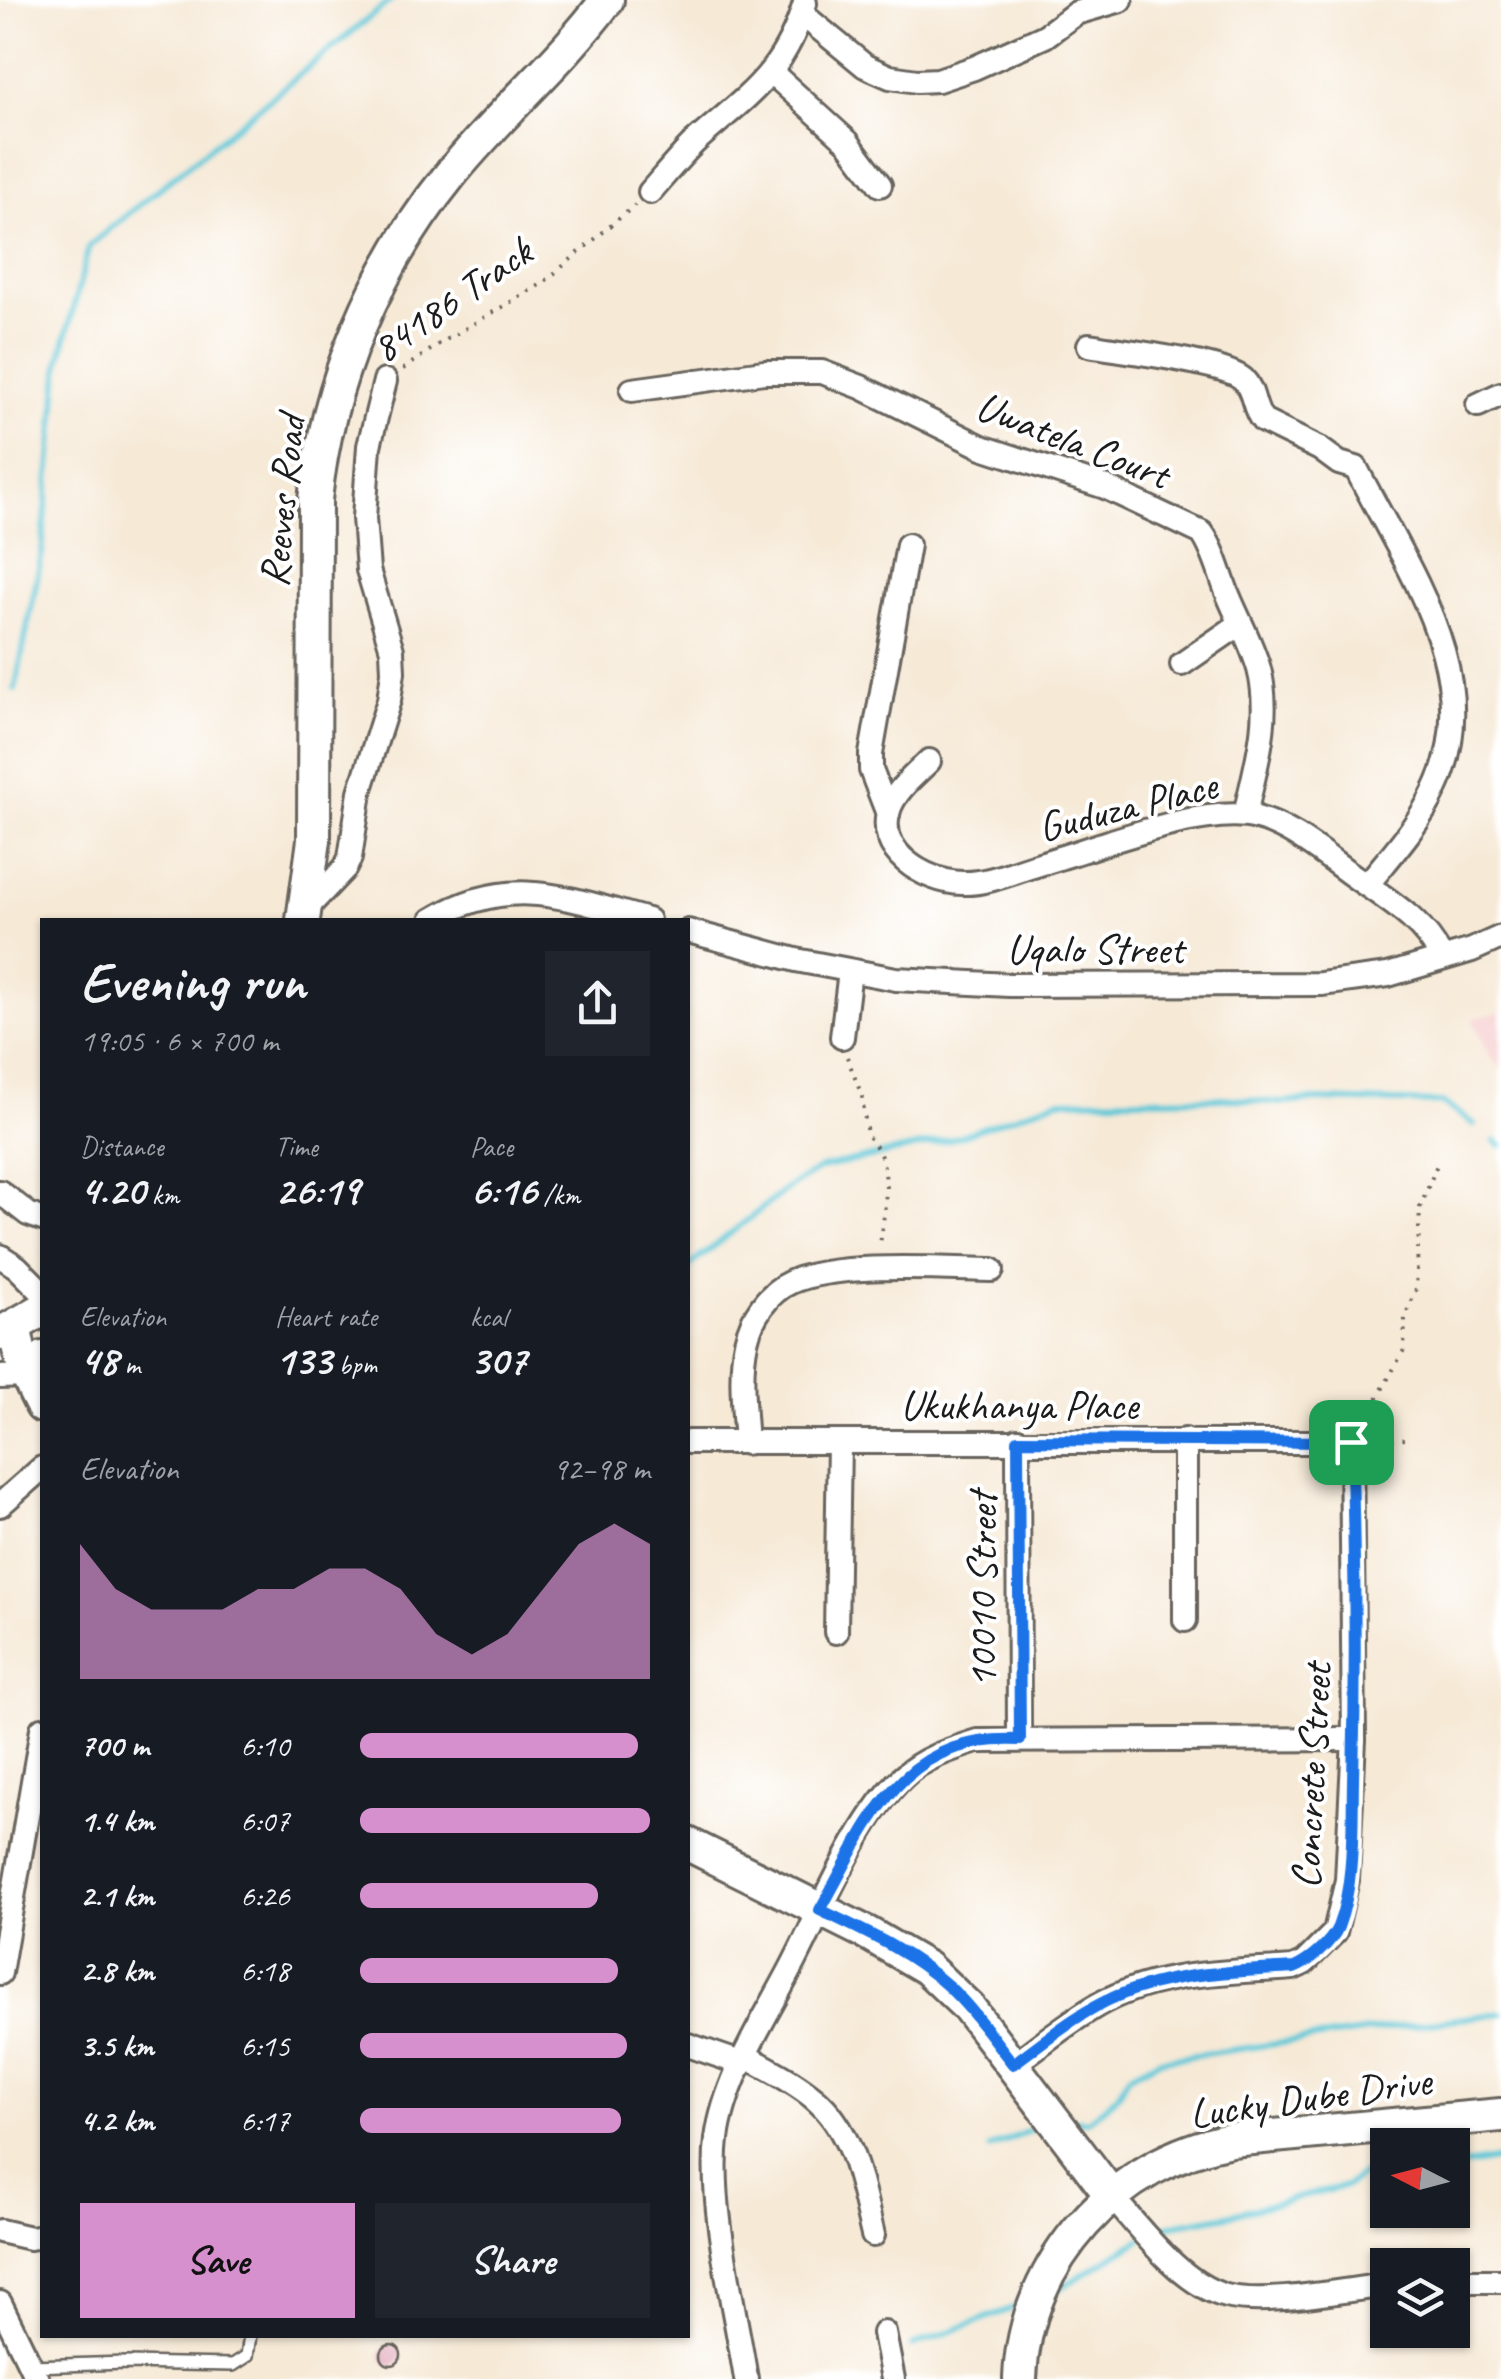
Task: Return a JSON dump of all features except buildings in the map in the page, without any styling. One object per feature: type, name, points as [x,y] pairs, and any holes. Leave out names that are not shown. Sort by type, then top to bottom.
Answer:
[{"type":"street","name":"Reeves Road","points":[[304,915],[314,824],[315,500],[322,448],[341,374],[372,298],[450,174],[607,0]]},
{"type":"street","points":[[650,192],[693,144],[750,98],[772,74],[804,7],[865,66],[918,81],[938,80],[974,68],[1045,36],[1076,13],[1121,0]]},
{"type":"street","points":[[772,74],[848,142],[880,185]]},
{"type":"street","points":[[1089,345],[1188,361],[1236,374],[1247,383],[1263,421],[1320,449],[1339,464],[1356,468],[1412,572],[1446,658],[1450,735],[1432,797],[1366,886]]},
{"type":"street","name":"Uwatela Court","points":[[632,390],[798,370],[822,372],[982,447],[1105,486],[1202,533],[1210,544],[1258,668],[1264,704],[1262,738],[1245,815]]},
{"type":"street","name":"84186 Track","points":[[304,915],[350,858],[360,792],[392,685],[392,655],[368,570],[364,518],[369,446],[384,382]]},
{"type":"street","points":[[1478,405],[1501,394]]},
{"type":"street","points":[[888,814],[871,770],[871,754],[908,545]]},
{"type":"street","points":[[1182,664],[1240,624]]},
{"type":"street","points":[[888,814],[901,789],[929,761]]},
{"type":"street","name":"Guduza Place","points":[[888,814],[888,834],[904,862],[934,877],[964,883],[1205,816],[1245,815],[1298,836],[1420,923],[1442,958]]},
{"type":"street","points":[[436,918],[470,901],[522,891],[581,901],[641,918]]},
{"type":"street","name":"Uqalo Street","points":[[690,931],[850,971],[962,984],[1321,984],[1388,975],[1501,937]]},
{"type":"street","points":[[842,1038],[850,971]]},
{"type":"street","points":[[0,1192],[28,1214],[40,1217]]},
{"type":"street","points":[[0,1256],[40,1290]]},
{"type":"street","points":[[746,1443],[745,1346],[749,1330],[766,1301],[790,1282],[878,1270],[992,1270]]},
{"type":"street","points":[[19,1323],[18,1350],[40,1402]]},
{"type":"street","name":"10010 Street","points":[[1018,1440],[1020,1740]]},
{"type":"street","points":[[1185,1620],[1186,1440]]},
{"type":"street","name":"Ukukhanya Place","points":[[690,1442],[1351,1442]]},
{"type":"street","points":[[836,1632],[839,1442]]},
{"type":"street","name":"Concrete Street","points":[[1013,2064],[1116,1996],[1176,1978],[1304,1964],[1330,1939],[1338,1925],[1347,1880],[1354,1739],[1351,1442]]},
{"type":"street","points":[[0,1505],[40,1470]]},
{"type":"street","points":[[746,2379],[715,2178],[720,2122],[745,2060],[820,1910],[880,1805],[906,1774],[922,1763],[978,1741],[1354,1739]]},
{"type":"street","points":[[0,1973],[37,1796],[40,1756]]},
{"type":"street","points":[[690,1845],[867,1932],[927,1968],[969,2008],[1111,2195],[1189,2277],[1226,2296],[1263,2298],[1370,2287]]},
{"type":"street","points":[[690,2046],[745,2060],[816,2099],[839,2126],[850,2147],[873,2235]]},
{"type":"street","name":"Lucky Dube Drive","points":[[1020,2379],[1029,2325],[1048,2276],[1074,2235],[1111,2195],[1145,2171],[1204,2145],[1261,2136],[1501,2115]]},
{"type":"street","points":[[0,2231],[40,2236]]},
{"type":"street","points":[[1470,2281],[1501,2281]]},
{"type":"street","points":[[0,2303],[34,2373]]},
{"type":"street","points":[[884,2333],[892,2379]]},
{"type":"lane","points":[[34,2373],[126,2363],[233,2365],[247,2356],[250,2338]]},
{"type":"path","name":"84186 Track","points":[[384,382],[439,344],[543,283],[650,192]]},
{"type":"path","points":[[842,1038],[850,1071],[862,1096],[867,1136],[887,1169],[878,1270]]},
{"type":"path","points":[[1351,1442],[1376,1406],[1404,1350],[1405,1317],[1416,1290],[1420,1208],[1438,1162]]},
{"type":"path","points":[[1351,1442],[1406,1439]]},
{"type":"shaded area","points":[[1501,1012],[1501,1068],[1491,1058],[1472,1019]]},
{"type":"waterway","points":[[15,690],[42,553],[60,361],[89,246],[391,0]]},
{"type":"waterway","points":[[690,1265],[789,1187],[821,1168],[949,1140],[1059,1100],[1222,1098],[1282,1103],[1442,1103],[1474,1124]]},
{"type":"waterway","points":[[1495,1141],[1501,1146]]},
{"type":"waterway","points":[[1070,2120],[1088,2121],[1118,2095],[1128,2076],[1159,2060],[1501,2013]]},
{"type":"waterway","points":[[990,2148],[1044,2124]]},
{"type":"waterway","points":[[1470,2164],[1501,2159]]},
{"type":"waterway","points":[[1152,2233],[1167,2226],[1346,2186],[1370,2168]]},
{"type":"waterway","points":[[1054,2292],[1141,2239]]},
{"type":"waterway","points":[[912,2346],[1024,2304]]},
{"type":"route","points":[[1018,1440],[1351,1442],[1352,1821],[1345,1898],[1335,1932],[1304,1964],[1294,1968],[1203,1974],[1163,1981],[1116,1996],[1013,2064],[969,2008],[927,1968],[867,1932],[820,1910],[880,1805],[906,1774],[922,1763],[978,1741],[1020,1740],[1018,1440]]}]
